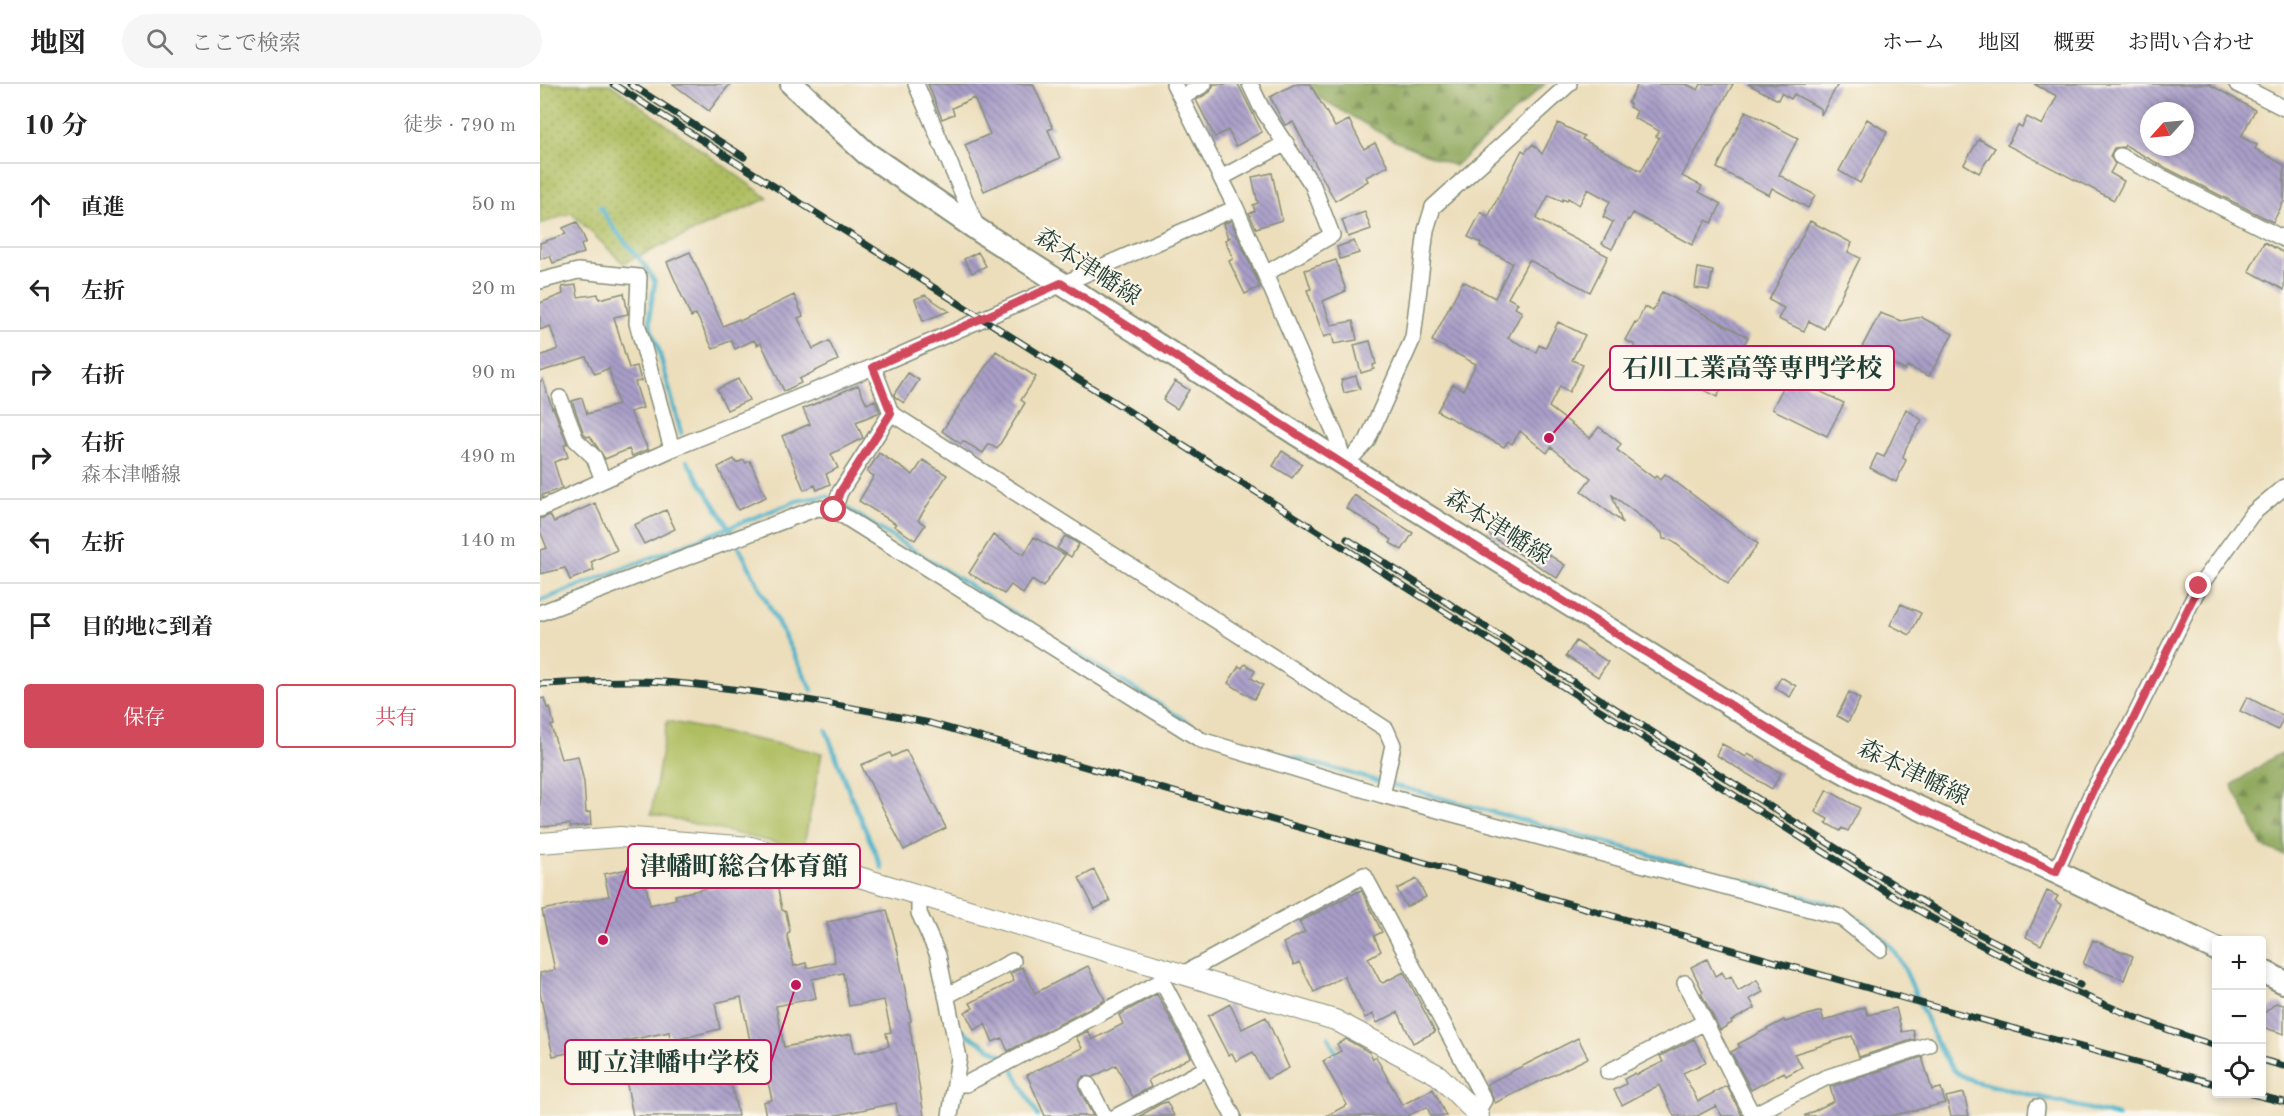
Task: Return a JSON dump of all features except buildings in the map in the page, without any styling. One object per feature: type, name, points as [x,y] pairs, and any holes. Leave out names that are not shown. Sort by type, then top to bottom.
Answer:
[{"type":"main road","name":"森本津幡線","points":[[792,84],[866,153],[978,230],[1345,465],[1787,740],[1859,780],[2212,947]]},
{"type":"main road","points":[[2266,973],[2284,982]]},
{"type":"street","points":[[916,84],[978,230]]},
{"type":"street","points":[[1174,84],[1236,208],[1336,436],[1345,465]]},
{"type":"street","points":[[1181,98],[1204,84]]},
{"type":"street","points":[[1250,84],[1261,107],[1313,186],[1332,235],[1265,273]]},
{"type":"street","points":[[1345,465],[1367,441],[1413,338],[1426,230],[1433,207],[1569,84]]},
{"type":"street","points":[[2237,84],[2284,108]]},
{"type":"street","points":[[1221,178],[1286,143]]},
{"type":"street","points":[[2120,156],[2284,239]]},
{"type":"street","points":[[540,509],[672,449],[873,367],[1236,208]]},
{"type":"street","points":[[540,282],[578,271],[639,277],[637,323],[672,449]]},
{"type":"street","points":[[873,367],[891,413],[1386,729],[1393,745],[1385,784]]},
{"type":"street","points":[[560,399],[576,440],[594,457],[603,480]]},
{"type":"street","points":[[834,508],[840,492],[891,413]]},
{"type":"street","points":[[2056,872],[2093,790],[2128,730],[2199,586],[2252,514],[2284,487]]},
{"type":"street","points":[[540,613],[817,508],[834,508],[1201,740],[1382,795],[1840,917],[1880,949]]},
{"type":"street","points":[[540,843],[620,837],[751,847],[849,874],[1162,975],[1183,974],[1335,1020],[1438,1075],[1477,1114],[1484,1100],[1364,875],[1183,974]]},
{"type":"street","points":[[919,896],[919,913],[938,956],[959,1058],[950,1116]]},
{"type":"street","points":[[946,996],[1013,962]]},
{"type":"street","points":[[1162,975],[1233,1116]]},
{"type":"street","points":[[955,1083],[966,1084],[1162,975]]},
{"type":"street","points":[[1685,983],[1753,1116],[1825,1078],[1928,1045]]},
{"type":"street","points":[[1608,1072],[1705,1022]]},
{"type":"street","points":[[1117,1116],[1207,1068]]},
{"type":"street","points":[[1088,1084],[1104,1116]]},
{"type":"green space","points":[[540,84],[610,84],[768,198],[623,263],[571,213],[540,224]]},
{"type":"green space","points":[[1304,84],[1545,84],[1455,166],[1393,140],[1306,90]]},
{"type":"green space","points":[[667,721],[822,753],[803,849],[651,814]]},
{"type":"green space","points":[[2284,754],[2284,855],[2262,846],[2232,785],[2275,756]]},
{"type":"waterway","points":[[600,207],[655,282],[650,311],[651,328],[681,433]]},
{"type":"waterway","points":[[687,461],[732,532]]},
{"type":"waterway","points":[[540,601],[797,501],[827,496],[1206,734],[1827,903],[1838,908],[1869,926],[1887,942],[1907,973],[1942,1053],[1957,1073],[1973,1081],[2118,1116]]},
{"type":"waterway","points":[[739,547],[812,690]]},
{"type":"waterway","points":[[826,730],[850,794],[882,868]]},
{"type":"waterway","points":[[957,1028],[1006,1058]]},
{"type":"waterway","points":[[1328,1037],[1339,1058]]},
{"type":"waterway","points":[[1014,1071],[1038,1116]]},
{"type":"railway","points":[[613,84],[1890,894],[2009,960],[2089,998],[2212,1045]]},
{"type":"railway","points":[[630,84],[744,157]]},
{"type":"railway","points":[[1347,539],[1896,886],[1960,924],[2080,985]]},
{"type":"railway","points":[[540,684],[633,681],[698,685],[798,698],[930,723],[2212,1083]]},
{"type":"railway","points":[[2266,1061],[2284,1066]]},
{"type":"railway","points":[[2266,1098],[2284,1102]]},
{"type":"place","name":"石川工業高等専門学校","points":[[1549,438]]},
{"type":"place","name":"津幡町総合体育館","points":[[603,940]]},
{"type":"place","name":"町立津幡中学校","points":[[796,985]]},
{"type":"route","points":[[834,510],[840,492],[891,413],[873,367],[1061,283],[1345,465],[1787,740],[1859,780],[2056,872],[2093,790],[2128,730],[2199,586]]}]
